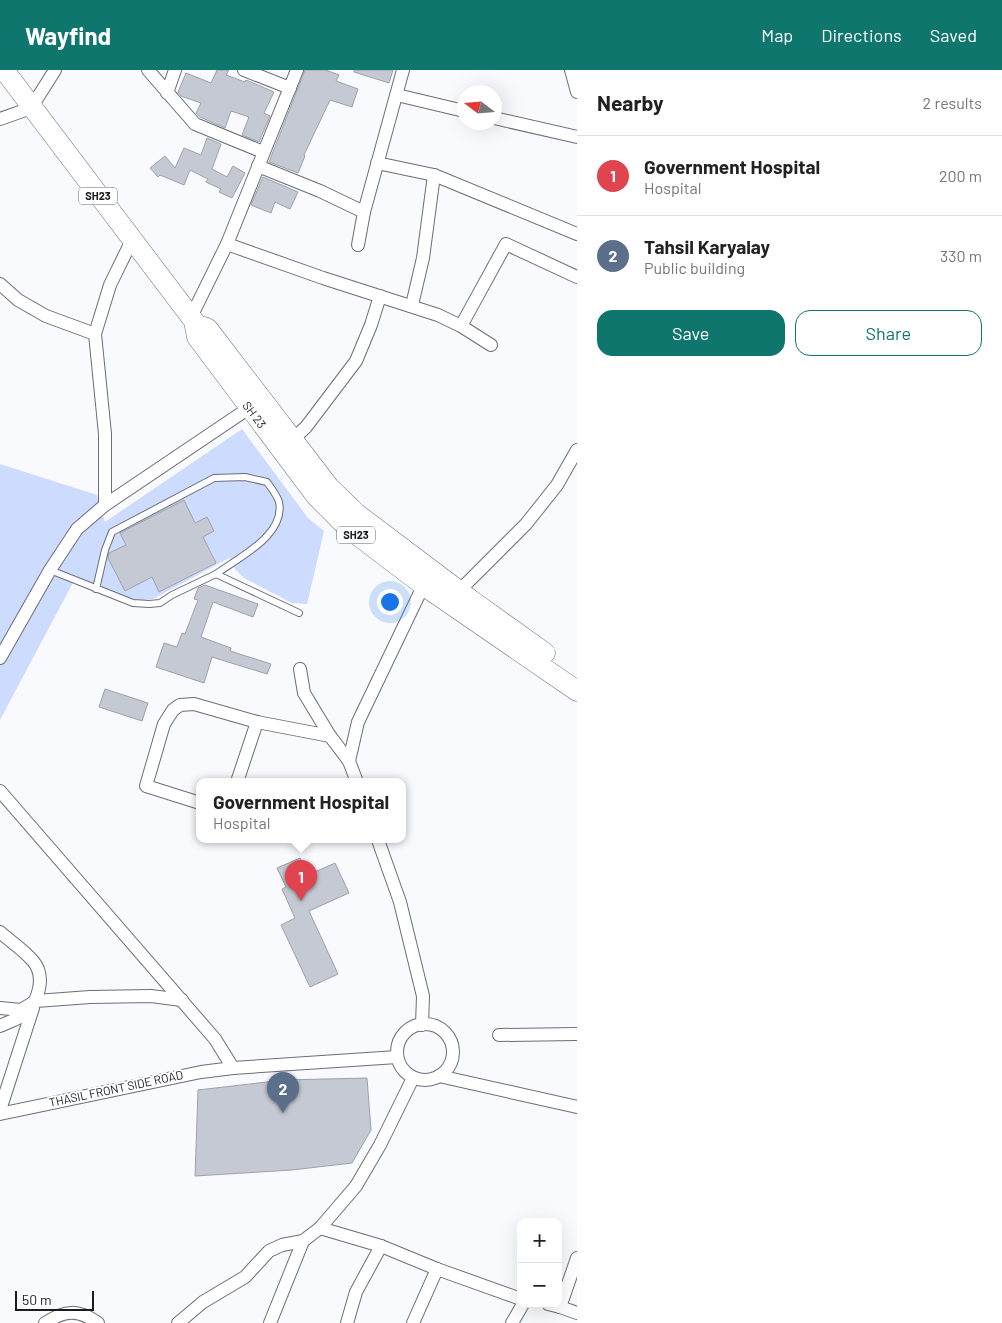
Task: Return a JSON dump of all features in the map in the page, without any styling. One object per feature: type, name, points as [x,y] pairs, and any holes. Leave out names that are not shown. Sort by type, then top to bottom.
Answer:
[{"type":"main road","name":"SH23","points":[[6,71],[31,108],[192,319]]},
{"type":"main road","points":[[192,319],[208,329],[220,356],[255,404],[292,440],[303,467],[329,486],[428,578],[555,668],[577,691]]},
{"type":"main road","name":"SH 23","points":[[255,404],[303,467]]},
{"type":"main road","points":[[555,668],[577,675]]},
{"type":"street","points":[[0,119],[31,108],[55,70]]},
{"type":"street","points":[[148,70],[195,124],[263,152]]},
{"type":"street","points":[[167,93],[175,70]]},
{"type":"street","points":[[244,70],[290,88]]},
{"type":"street","points":[[192,319],[227,244],[297,70]]},
{"type":"street","points":[[358,245],[364,212],[403,70]]},
{"type":"street","points":[[569,71],[577,92]]},
{"type":"street","points":[[397,95],[457,108]]},
{"type":"street","points":[[502,120],[577,137]]},
{"type":"street","points":[[377,163],[434,175],[577,234]]},
{"type":"street","points":[[258,166],[320,191],[364,212]]},
{"type":"street","points":[[412,306],[423,258],[434,175]]},
{"type":"street","points":[[105,505],[105,434],[94,334],[110,285],[132,240]]},
{"type":"street","points":[[227,244],[323,278],[438,315],[461,326],[491,345]]},
{"type":"street","points":[[461,326],[506,244],[577,277]]},
{"type":"street","points":[[0,284],[18,300],[46,316],[94,334]]},
{"type":"street","points":[[292,440],[306,428],[356,361],[371,325],[380,296]]},
{"type":"street","points":[[0,658],[50,570],[77,529],[105,505],[255,404]]},
{"type":"street","points":[[454,597],[526,524],[557,485],[577,450]]},
{"type":"street","points":[[349,761],[358,722],[428,578]]},
{"type":"street","points":[[300,669],[304,693],[330,736],[349,761],[356,778]]},
{"type":"street","points":[[196,802],[146,786],[164,724],[173,710],[180,705],[194,704],[256,722],[330,736]]},
{"type":"street","points":[[238,778],[256,722]]},
{"type":"street","points":[[0,791],[216,1039],[234,1068]]},
{"type":"street","points":[[379,843],[400,902],[423,996],[422,1024]]},
{"type":"street","points":[[0,932],[24,951],[35,963],[40,976],[39,992],[12,1070],[0,1112]]},
{"type":"street","points":[[0,1008],[21,1010],[36,1001],[90,997],[151,996],[182,1000]]},
{"type":"street","points":[[0,1026],[24,1014],[36,1001]]},
{"type":"street","points":[[422,1024],[432,1025],[447,1035],[453,1053],[451,1062],[446,1070],[430,1080],[413,1078],[400,1066],[398,1057],[397,1048],[400,1040],[406,1032],[422,1024]]},
{"type":"street","points":[[499,1035],[577,1034]]},
{"type":"street","name":"THASIL FRONT SIDE ROAD","points":[[0,1112],[201,1072],[398,1057]]},
{"type":"street","points":[[439,1076],[577,1106]]},
{"type":"street","points":[[178,1323],[203,1302],[246,1277],[269,1251],[282,1245],[303,1241],[320,1228],[360,1178],[380,1145],[413,1078]]},
{"type":"street","points":[[320,1228],[381,1246],[517,1298]]},
{"type":"street","points":[[270,1323],[303,1241]]},
{"type":"street","points":[[347,1323],[356,1292],[381,1246]]},
{"type":"street","points":[[562,1289],[577,1258]]},
{"type":"street","points":[[413,1323],[438,1269]]},
{"type":"street","points":[[512,1323],[521,1308]]},
{"type":"street","points":[[561,1308],[577,1313]]},
{"type":"street","points":[[45,1323],[64,1312],[75,1312],[88,1316],[98,1323]]},
{"type":"lane","points":[[50,570],[96,589],[133,603],[160,603],[172,595],[216,574],[254,549],[274,527],[280,508],[278,500],[267,482],[245,477],[214,478],[112,532],[105,550],[96,589]]},
{"type":"lane","points":[[216,574],[299,613]]},
{"type":"shaded area","points":[[242,429],[308,518],[324,531],[307,604],[292,603],[244,578],[235,569],[229,558],[153,599],[131,601],[76,577],[0,720],[0,464],[97,495],[105,522]]},
{"type":"building","points":[[217,70],[229,70],[226,75],[245,82],[246,80],[274,92],[264,113],[270,116],[259,142],[242,135],[249,117],[231,111],[225,128],[200,117],[196,113],[201,103],[181,96],[178,92],[186,73],[211,83]]},
{"type":"building","points":[[305,70],[326,70],[339,75],[336,81],[358,89],[352,107],[330,100],[304,155],[298,173],[269,162]]},
{"type":"building","points":[[354,70],[393,70],[389,83],[354,72]]},
{"type":"building","points":[[207,138],[221,144],[212,169],[227,177],[233,166],[245,173],[232,198],[219,192],[221,189],[206,182],[208,179],[190,170],[184,185],[160,175],[158,177],[150,168],[165,156],[175,168],[184,148],[201,155]]},
{"type":"building","points":[[263,177],[298,192],[290,209],[275,202],[271,213],[251,205]]},
{"type":"building","points":[[184,500],[195,523],[207,517],[214,531],[203,537],[216,563],[159,592],[152,577],[125,591],[108,558],[109,553],[126,545],[120,533]]},
{"type":"building","points":[[205,585],[258,604],[253,617],[213,602],[201,637],[231,648],[230,651],[271,664],[267,674],[212,657],[204,683],[156,667],[164,643],[177,647],[182,633],[185,634],[198,600],[194,599],[198,588]]},
{"type":"building","points":[[105,689],[148,703],[142,721],[99,707]]},
{"type":"building","points":[[300,858],[308,875],[335,863],[349,893],[309,911],[338,974],[310,987],[281,925],[295,918],[282,889],[286,887],[277,868]]},
{"type":"building","points":[[367,1078],[371,1130],[352,1163],[292,1170],[195,1176],[198,1090],[284,1080]]},
{"type":"place","name":"Government Hospital","points":[[301,901]]},
{"type":"place","name":"Tahsil Karyalay","points":[[283,1113]]}]
